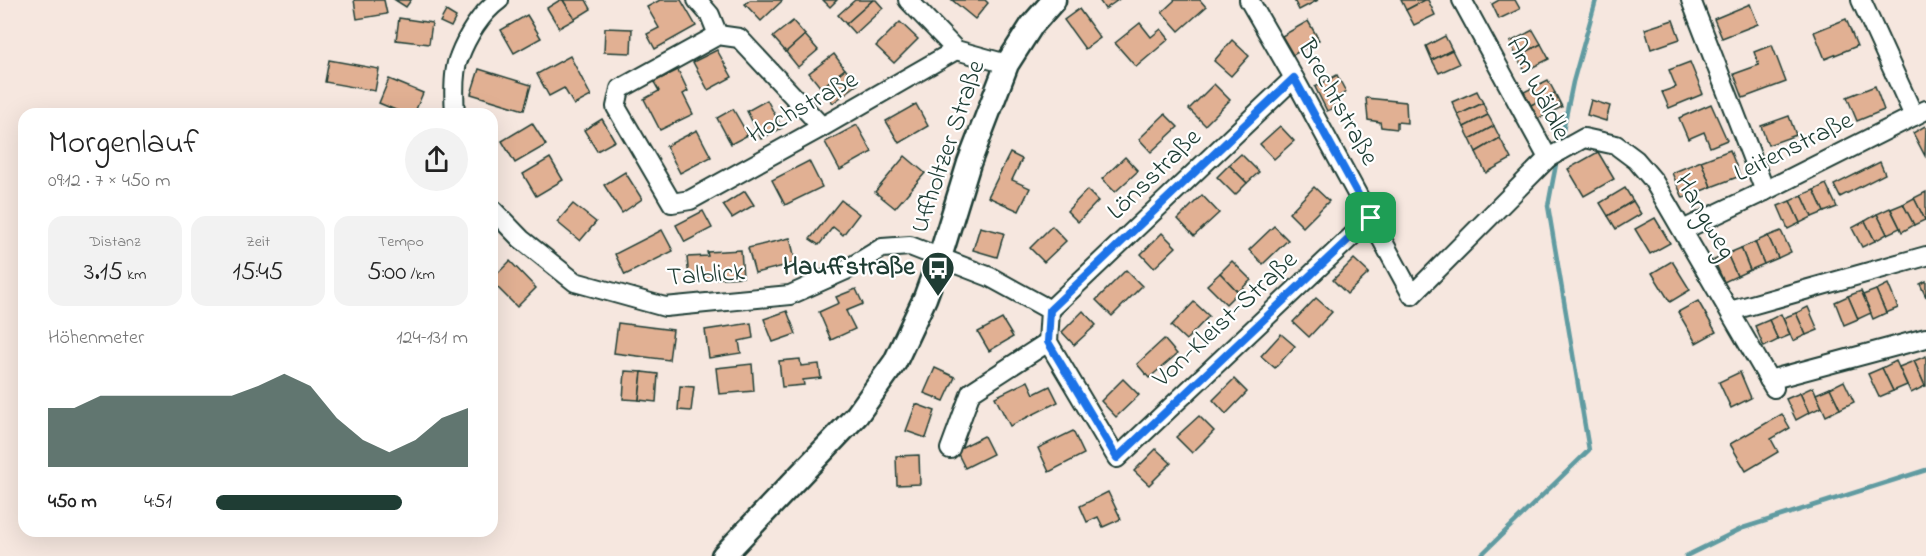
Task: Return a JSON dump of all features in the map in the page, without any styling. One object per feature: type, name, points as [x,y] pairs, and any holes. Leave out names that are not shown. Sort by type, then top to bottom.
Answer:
[{"type":"street","points":[[455,108],[458,59],[481,16],[499,0]]},
{"type":"street","points":[[697,0],[710,15],[717,35],[739,38],[822,127]]},
{"type":"street","points":[[908,0],[956,50],[1007,64]]},
{"type":"street","name":"Uffholtzer Straße","points":[[723,556],[857,415],[895,362],[923,304],[969,164],[1007,64],[1032,25],[1054,0]]},
{"type":"street","name":"Brechtstraße","points":[[1249,0],[1412,295]]},
{"type":"street","name":"Am Wäldle","points":[[1412,295],[1548,158],[1462,0]]},
{"type":"street","points":[[1690,0],[1765,191]]},
{"type":"street","points":[[1861,0],[1920,113]]},
{"type":"street","name":"Hochstraße","points":[[717,35],[620,89],[616,107],[672,203],[690,200],[956,50]]},
{"type":"street","name":"Lönsstraße","points":[[1050,310],[1294,78]]},
{"type":"street","name":"Leitenstraße","points":[[1683,230],[1920,113]]},
{"type":"street","name":"Hangweg","points":[[1548,158],[1584,138],[1616,145],[1636,160],[1653,180],[1772,384],[1926,338]]},
{"type":"street","name":"Talblick","points":[[498,215],[521,239],[575,282],[665,307],[790,295],[846,270],[882,248],[910,246],[940,257]]},
{"type":"street","name":"Von-Kleist-Straße","points":[[1048,342],[1117,458],[1371,218]]},
{"type":"street","points":[[1730,311],[1926,256]]},
{"type":"street","points":[[940,257],[990,277],[1050,310],[1048,342],[971,392],[951,449]]},
{"type":"building","points":[[354,0],[384,0],[387,14],[357,19]]},
{"type":"building","points":[[395,0],[411,0],[406,7]]},
{"type":"building","points":[[563,0],[575,19],[559,28],[547,8]]},
{"type":"building","points":[[563,0],[586,0],[591,9],[575,19]]},
{"type":"building","points":[[660,0],[681,0],[696,26],[655,49],[647,34],[659,28],[647,7]]},
{"type":"building","points":[[750,0],[782,1],[761,21],[745,4]]},
{"type":"building","points":[[823,0],[837,0],[830,7]]},
{"type":"building","points":[[855,0],[873,0],[846,24],[838,15]]},
{"type":"building","points":[[873,0],[876,0],[883,8],[855,34],[846,24]]},
{"type":"building","points":[[952,0],[985,0],[988,3],[975,19]]},
{"type":"building","points":[[1099,0],[1118,0],[1105,9]]},
{"type":"building","points":[[1175,0],[1200,0],[1206,7],[1179,31],[1162,12]]},
{"type":"building","points":[[1294,0],[1318,0],[1299,10]]},
{"type":"building","points":[[1401,0],[1425,0],[1406,10]]},
{"type":"building","points":[[1428,0],[1435,15],[1414,25],[1406,10]]},
{"type":"building","points":[[1499,0],[1515,0],[1520,9],[1499,19],[1492,4]]},
{"type":"building","points":[[1750,4],[1758,24],[1722,38],[1714,19]]},
{"type":"building","points":[[1079,9],[1100,38],[1085,49],[1064,20]]},
{"type":"building","points":[[446,11],[456,17],[451,27],[440,22]]},
{"type":"building","points":[[527,15],[541,38],[514,53],[501,30]]},
{"type":"building","points":[[399,18],[432,23],[429,44],[396,40]]},
{"type":"building","points":[[1846,19],[1857,46],[1825,59],[1814,32]]},
{"type":"building","points":[[1673,20],[1680,39],[1651,49],[1645,29]]},
{"type":"building","points":[[793,21],[805,35],[786,52],[773,37]]},
{"type":"building","points":[[1308,21],[1319,40],[1293,55],[1282,36]]},
{"type":"building","points":[[900,22],[918,39],[894,63],[876,46]]},
{"type":"building","points":[[1140,23],[1151,37],[1161,29],[1169,39],[1136,67],[1115,43]]},
{"type":"building","points":[[605,28],[632,29],[631,53],[604,52]]},
{"type":"building","points":[[1533,30],[1541,44],[1517,57],[1510,42]]},
{"type":"building","points":[[805,35],[818,50],[798,67],[786,52]]},
{"type":"building","points":[[1445,36],[1452,50],[1432,60],[1426,46]]},
{"type":"building","points":[[1232,40],[1249,56],[1231,76],[1214,61]]},
{"type":"building","points":[[1541,44],[1549,59],[1525,71],[1517,57]]},
{"type":"building","points":[[1772,45],[1786,82],[1743,98],[1734,74],[1759,65],[1754,52]]},
{"type":"building","points":[[717,50],[732,77],[708,90],[693,62]]},
{"type":"building","points":[[1452,50],[1459,64],[1439,73],[1432,60]]},
{"type":"building","points":[[834,54],[845,69],[821,88],[809,73]]},
{"type":"building","points":[[570,56],[591,96],[574,105],[564,88],[549,96],[537,74]]},
{"type":"building","points":[[329,60],[379,69],[375,91],[325,82]]},
{"type":"building","points":[[1690,62],[1703,94],[1669,108],[1662,92],[1676,87],[1669,70]]},
{"type":"building","points":[[479,69],[531,85],[524,110],[471,94]]},
{"type":"building","points":[[845,69],[858,84],[833,103],[821,88]]},
{"type":"building","points":[[678,70],[688,91],[683,94],[693,114],[660,130],[644,99],[659,91],[654,82]]},
{"type":"building","points":[[1337,75],[1346,92],[1332,101],[1334,108],[1327,111],[1315,87]]},
{"type":"building","points":[[389,79],[423,93],[417,108],[391,108],[379,103]]},
{"type":"building","points":[[1548,80],[1555,93],[1531,105],[1524,92]]},
{"type":"building","points":[[1214,84],[1230,100],[1205,125],[1189,109]]},
{"type":"building","points":[[1875,86],[1884,110],[1857,121],[1847,97]]},
{"type":"building","points":[[1477,91],[1483,103],[1458,115],[1452,102]]},
{"type":"building","points":[[1555,93],[1562,107],[1537,119],[1531,105]]},
{"type":"building","points":[[1366,98],[1406,102],[1407,123],[1397,122],[1397,129],[1381,127],[1380,122],[1368,120]]},
{"type":"building","points":[[767,100],[782,128],[761,139],[747,111]]},
{"type":"building","points":[[1591,100],[1610,106],[1606,121],[1587,115]]},
{"type":"building","points":[[1483,103],[1488,115],[1464,127],[1458,115]]},
{"type":"building","points":[[916,104],[928,126],[899,143],[886,121]]},
{"type":"building","points":[[1711,104],[1727,140],[1710,147],[1704,132],[1688,139],[1679,118]]},
{"type":"building","points":[[733,109],[748,135],[731,144],[717,118]]},
{"type":"building","points":[[1165,114],[1178,127],[1151,152],[1139,139]]},
{"type":"building","points":[[1488,115],[1494,126],[1470,139],[1464,127]]},
{"type":"building","points":[[1789,116],[1796,135],[1768,145],[1761,126]]},
{"type":"building","points":[[602,119],[615,141],[597,151],[584,130]]},
{"type":"building","points":[[532,123],[546,145],[515,163],[502,141]]},
{"type":"building","points":[[857,125],[872,152],[840,170],[825,142]]},
{"type":"building","points":[[1280,126],[1294,141],[1274,159],[1260,144]]},
{"type":"building","points":[[1494,126],[1500,138],[1476,152],[1470,139]]},
{"type":"building","points":[[1925,126],[1926,128],[1925,156],[1913,133]]},
{"type":"building","points":[[697,130],[711,157],[680,173],[666,146]]},
{"type":"building","points":[[1500,138],[1511,159],[1486,173],[1476,152]]},
{"type":"building","points":[[1730,150],[1740,176],[1711,187],[1701,161]]},
{"type":"building","points":[[1598,152],[1614,179],[1584,196],[1568,169]]},
{"type":"building","points":[[1010,153],[1022,159],[1012,180],[1030,188],[1019,211],[988,197]]},
{"type":"building","points":[[1241,154],[1259,172],[1247,183],[1229,165]]},
{"type":"building","points":[[905,156],[925,173],[895,208],[875,192]]},
{"type":"building","points":[[1125,157],[1138,171],[1115,192],[1102,179]]},
{"type":"building","points":[[550,158],[563,180],[536,196],[523,174]]},
{"type":"building","points":[[809,161],[822,187],[785,205],[772,180]]},
{"type":"building","points":[[1701,161],[1711,187],[1683,198],[1672,173]]},
{"type":"building","points":[[1880,162],[1885,174],[1840,197],[1834,185]]},
{"type":"building","points":[[1229,165],[1247,183],[1235,195],[1217,177]]},
{"type":"building","points":[[625,172],[642,199],[622,213],[604,185]]},
{"type":"building","points":[[1826,184],[1837,207],[1824,212],[1814,190]]},
{"type":"building","points":[[1314,187],[1329,201],[1303,227],[1289,213]]},
{"type":"building","points":[[1625,188],[1633,201],[1608,216],[1600,203]]},
{"type":"building","points":[[1087,190],[1098,201],[1078,222],[1067,211]]},
{"type":"building","points":[[1814,190],[1824,212],[1812,217],[1802,195]]},
{"type":"building","points":[[745,191],[754,205],[732,218],[723,205]]},
{"type":"building","points":[[1926,192],[1926,220],[1925,220],[1914,198]]},
{"type":"building","points":[[1202,195],[1219,213],[1194,236],[1178,219]]},
{"type":"building","points":[[1802,195],[1812,217],[1800,223],[1790,201]]},
{"type":"building","points":[[1914,198],[1925,220],[1914,225],[1903,204]]},
{"type":"building","points":[[841,200],[859,214],[843,235],[833,227],[819,245],[810,239]]},
{"type":"building","points":[[1633,201],[1641,214],[1616,229],[1608,216]]},
{"type":"building","points":[[1790,201],[1800,223],[1788,229],[1778,206]]},
{"type":"building","points":[[573,204],[596,222],[580,241],[557,222]]},
{"type":"building","points":[[1903,204],[1914,225],[1902,232],[1891,209]]},
{"type":"building","points":[[1890,208],[1900,228],[1887,234],[1877,214]]},
{"type":"building","points":[[703,211],[712,228],[685,242],[676,225]]},
{"type":"building","points":[[1877,214],[1887,234],[1875,241],[1865,221]]},
{"type":"building","points":[[1655,218],[1670,243],[1650,254],[1635,229]]},
{"type":"building","points":[[1865,221],[1875,241],[1862,247],[1852,228]]},
{"type":"building","points":[[1052,226],[1066,241],[1044,262],[1030,248]]},
{"type":"building","points":[[1274,226],[1288,240],[1263,264],[1249,250]]},
{"type":"building","points":[[980,227],[1004,233],[997,257],[973,250]]},
{"type":"building","points":[[662,230],[673,251],[625,275],[615,254]]},
{"type":"building","points":[[1781,231],[1791,252],[1778,258],[1768,236]]},
{"type":"building","points":[[1162,233],[1176,247],[1154,268],[1141,254]]},
{"type":"building","points":[[1768,236],[1778,258],[1764,264],[1755,242]]},
{"type":"building","points":[[790,238],[796,263],[755,273],[748,248]]},
{"type":"building","points":[[1755,242],[1764,264],[1750,270],[1741,248]]},
{"type":"building","points":[[1741,248],[1750,270],[1737,276],[1727,254]]},
{"type":"building","points":[[741,250],[743,277],[689,280],[687,257],[708,256],[707,252]]},
{"type":"building","points":[[1727,254],[1737,276],[1724,282],[1714,260]]},
{"type":"building","points":[[1354,259],[1369,273],[1347,294],[1333,280]]},
{"type":"building","points":[[510,261],[536,288],[517,307],[498,288],[498,273]]},
{"type":"building","points":[[1232,261],[1251,280],[1238,292],[1220,273]]},
{"type":"building","points":[[1672,261],[1690,290],[1670,302],[1652,273]]},
{"type":"building","points":[[1126,270],[1142,286],[1112,316],[1096,300]]},
{"type":"building","points":[[1220,273],[1238,292],[1226,304],[1207,285]]},
{"type":"building","points":[[1926,281],[1926,297],[1920,284]]},
{"type":"building","points":[[1888,284],[1898,308],[1886,313],[1876,290]]},
{"type":"building","points":[[856,289],[863,304],[846,311],[855,329],[831,340],[819,312],[839,303],[836,297]]},
{"type":"building","points":[[1876,290],[1886,313],[1873,319],[1863,295]]},
{"type":"building","points":[[1861,291],[1871,313],[1858,319],[1848,296]]},
{"type":"building","points":[[1848,296],[1858,319],[1844,325],[1835,302]]},
{"type":"building","points":[[1316,298],[1332,312],[1309,337],[1293,322]]},
{"type":"building","points":[[1698,301],[1716,332],[1696,343],[1678,312]]},
{"type":"building","points":[[1194,302],[1209,316],[1186,340],[1171,326]]},
{"type":"building","points":[[1808,307],[1818,330],[1806,335],[1796,313]]},
{"type":"building","points":[[787,311],[796,334],[773,342],[764,319]]},
{"type":"building","points":[[1083,311],[1096,325],[1074,345],[1062,332]]},
{"type":"building","points":[[1796,313],[1806,335],[1793,341],[1783,318]]},
{"type":"building","points":[[1781,314],[1790,335],[1778,340],[1769,320]]},
{"type":"building","points":[[1002,319],[1013,337],[989,351],[978,332]]},
{"type":"building","points":[[1769,320],[1778,340],[1764,347],[1755,326]]},
{"type":"building","points":[[618,323],[673,330],[669,360],[614,353]]},
{"type":"building","points":[[751,323],[753,338],[739,341],[741,353],[709,358],[705,330]]},
{"type":"building","points":[[1281,334],[1295,346],[1275,368],[1261,356]]},
{"type":"building","points":[[1164,339],[1177,354],[1149,378],[1137,364]]},
{"type":"building","points":[[1926,356],[1926,386],[1925,386],[1914,361]]},
{"type":"building","points":[[800,359],[801,366],[819,364],[821,378],[803,380],[804,385],[782,387],[779,361]]},
{"type":"building","points":[[1896,361],[1907,385],[1893,391],[1882,368]]},
{"type":"building","points":[[1914,361],[1925,386],[1911,393],[1899,367]]},
{"type":"building","points":[[752,364],[754,391],[719,394],[716,368]]},
{"type":"building","points":[[935,368],[955,377],[944,401],[924,393]]},
{"type":"building","points":[[1882,368],[1893,391],[1879,397],[1868,374]]},
{"type":"building","points":[[625,371],[642,372],[639,400],[623,399]]},
{"type":"building","points":[[642,372],[658,374],[656,402],[639,400]]},
{"type":"building","points":[[1740,372],[1751,398],[1731,408],[1719,382]]},
{"type":"building","points":[[1123,379],[1139,395],[1116,417],[1101,401]]},
{"type":"building","points":[[1234,379],[1247,392],[1226,414],[1213,400]]},
{"type":"building","points":[[1028,381],[1034,394],[1050,386],[1058,402],[1010,426],[995,397]]},
{"type":"building","points":[[1844,381],[1854,402],[1840,409],[1830,388]]},
{"type":"building","points":[[680,386],[694,387],[691,411],[678,410]]},
{"type":"building","points":[[1813,387],[1822,407],[1809,413],[1800,393]]},
{"type":"building","points":[[1830,388],[1840,409],[1826,416],[1816,394]]},
{"type":"building","points":[[1800,393],[1809,413],[1796,420],[1786,399]]},
{"type":"building","points":[[916,404],[935,411],[926,438],[906,431]]},
{"type":"building","points":[[1782,414],[1790,428],[1771,439],[1778,452],[1746,471],[1730,444]]},
{"type":"building","points":[[1199,416],[1214,431],[1192,453],[1176,437]]},
{"type":"building","points":[[1073,431],[1084,454],[1049,472],[1038,448]]},
{"type":"building","points":[[984,436],[993,454],[965,468],[956,450]]},
{"type":"building","points":[[1156,449],[1171,463],[1149,485],[1134,471]]},
{"type":"building","points":[[919,455],[920,484],[897,485],[896,456]]},
{"type":"building","points":[[1108,492],[1121,519],[1103,527],[1098,517],[1087,522],[1080,506]]},
{"type":"waterway","points":[[1560,145],[1573,82],[1596,0]]},
{"type":"waterway","points":[[1480,556],[1589,450],[1548,206],[1557,159]]},
{"type":"waterway","points":[[1686,556],[1743,528],[1926,470]]},
{"type":"place","name":"Hauffstraße","points":[[938,297]]},
{"type":"route","points":[[1294,78],[1371,218],[1158,419],[1117,458],[1048,342],[1050,310],[1294,78]]}]
